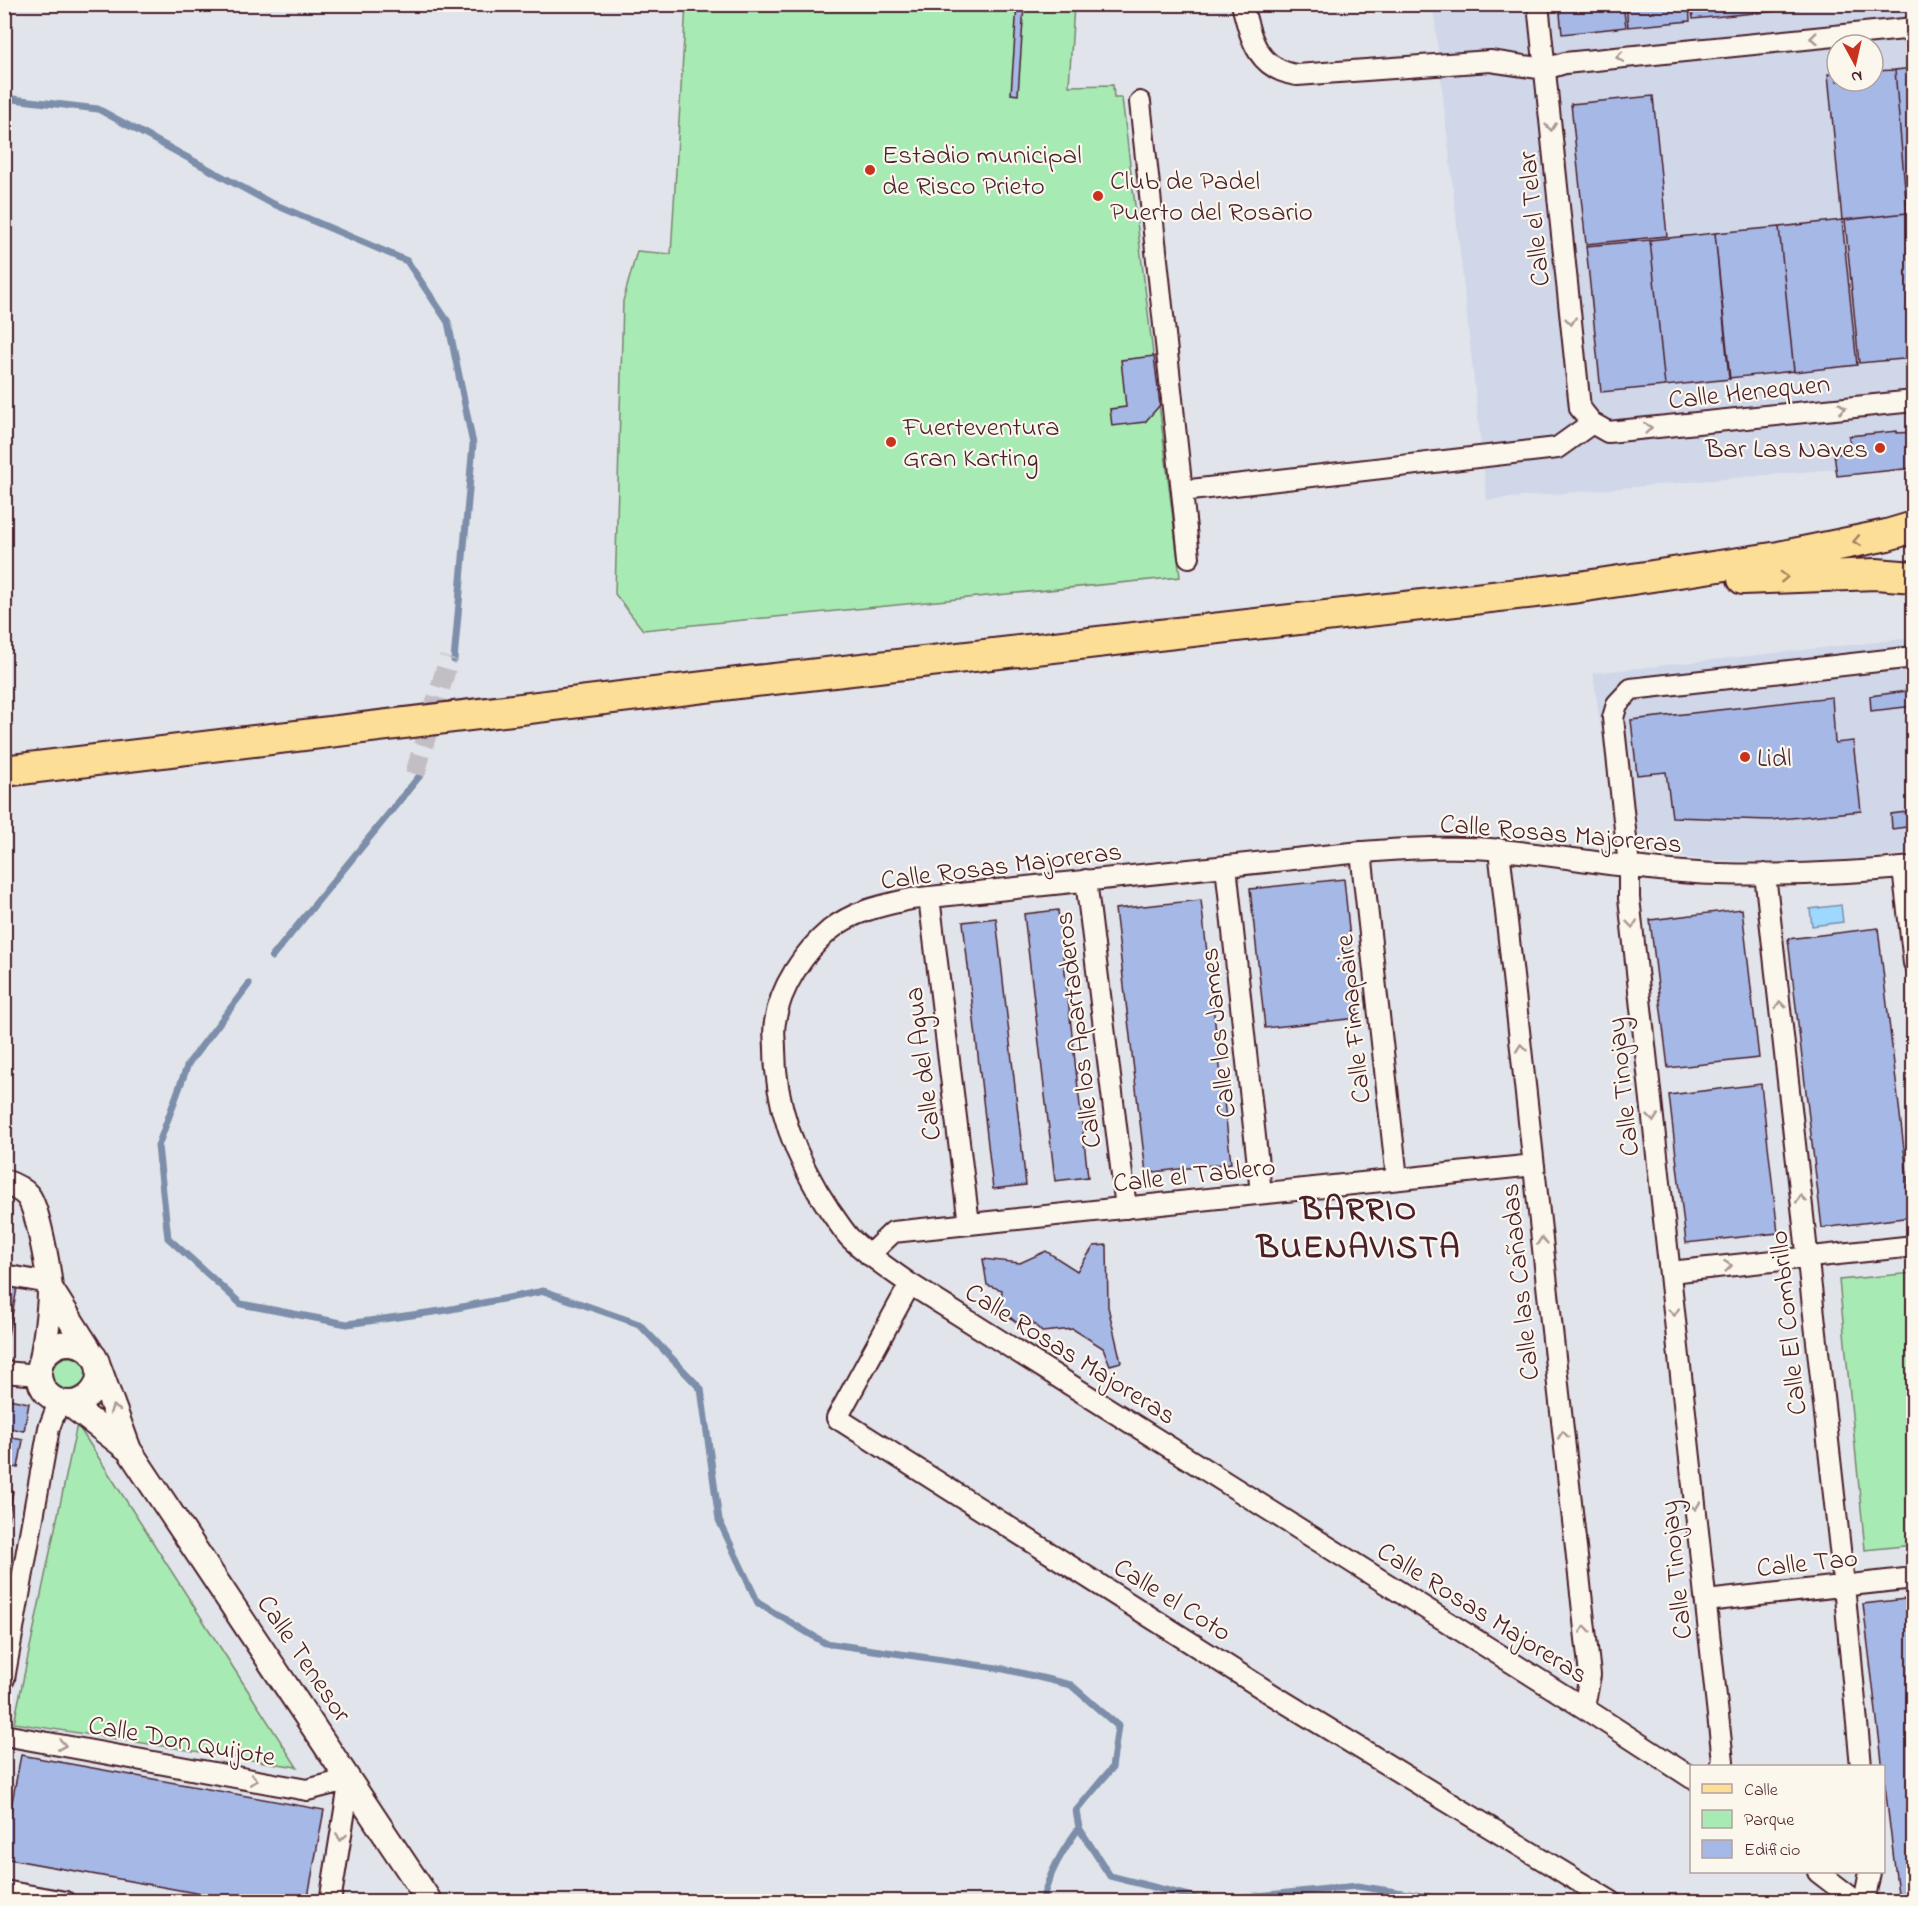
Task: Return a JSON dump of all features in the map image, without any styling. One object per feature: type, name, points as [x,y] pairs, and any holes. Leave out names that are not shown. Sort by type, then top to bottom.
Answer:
[{"type":"main road","points":[[4,771],[738,683],[1579,587],[1779,557],[1887,535],[1914,527]]},
{"type":"main road","points":[[1579,587],[1875,574],[1914,578]]},
{"type":"street","points":[[1242,4],[1250,37],[1257,50],[1272,67],[1297,75],[1490,61],[1545,69],[1565,63],[1914,28]]},
{"type":"street","name":"Calle el Telar","points":[[1538,4],[1580,408],[1592,423]]},
{"type":"street","points":[[1140,102],[1189,558]]},
{"type":"street","name":"Calle Henequen","points":[[1592,423],[1608,432],[1914,401]]},
{"type":"street","points":[[1182,491],[1557,448],[1592,423]]},
{"type":"street","name":"Calle Tinojay","points":[[1722,1765],[1706,1601],[1629,898],[1629,866],[1613,718],[1617,704],[1631,689],[1914,657]]},
{"type":"street","name":"Calle Rosas Majoreras","points":[[1690,1777],[910,1284],[869,1255],[848,1235],[819,1194],[795,1150],[780,1100],[775,1067],[775,1021],[786,986],[810,950],[832,928],[867,909],[911,899],[1417,848],[1499,849],[1629,866],[1718,874],[1908,868]]},
{"type":"street","name":"Calle las Cañadas","points":[[1499,849],[1590,1675],[1584,1708]]},
{"type":"street","name":"Calle Fimapaire","points":[[1360,852],[1397,1179]]},
{"type":"street","name":"Calle los James","points":[[1226,866],[1261,1193]]},
{"type":"street","points":[[1908,868],[1914,963]]},
{"type":"street","name":"Calle El Combrillo","points":[[1765,873],[1844,1585],[1861,1765]]},
{"type":"street","name":"Calle los Apartaderos","points":[[1086,880],[1126,1208]]},
{"type":"street","name":"Calle del Agua","points":[[929,897],[969,1224]]},
{"type":"street","name":"Calle el Tablero","points":[[869,1255],[893,1232],[1534,1165]]},
{"type":"street","points":[[4,1182],[21,1190],[33,1206],[38,1219],[49,1286],[47,1333],[41,1367],[45,1392],[63,1403],[84,1400],[96,1387],[99,1377],[94,1359],[72,1343],[62,1344],[48,1352],[41,1367]]},
{"type":"street","points":[[1670,1272],[1914,1246]]},
{"type":"street","points":[[4,1275],[49,1286]]},
{"type":"street","name":"Calle el Coto","points":[[910,1284],[837,1418],[1273,1695],[1612,1902]]},
{"type":"street","name":"Calle Tenesor","points":[[49,1286],[94,1359],[129,1450],[430,1902]]},
{"type":"street","points":[[4,1371],[41,1367]]},
{"type":"street","points":[[4,1678],[12,1590],[49,1428],[63,1403]]},
{"type":"street","name":"Calle Tenesor","points":[[63,1403],[129,1450]]},
{"type":"street","name":"Calle Tao","points":[[1706,1601],[1914,1578]]},
{"type":"street","name":"Calle Don Quijote","points":[[4,1735],[307,1790],[350,1779]]},
{"type":"street","points":[[330,1902],[350,1779]]},
{"type":"street","points":[[1819,1873],[1857,1902]]},
{"type":"street","points":[[1864,1902],[1870,1873]]},
{"type":"street","points":[[4,1891],[66,1902]]},
{"type":"shaded area","points":[[1433,5],[1913,5],[1913,462],[1487,500]]},
{"type":"shaded area","points":[[1913,638],[1913,853],[1860,859],[1772,862],[1708,860],[1618,850],[1593,673]]},
{"type":"green space","points":[[686,5],[1074,5],[1069,86],[1113,85],[1114,98],[1122,98],[1180,577],[643,630],[615,594],[623,301],[637,251],[671,254]]},
{"type":"green space","points":[[1913,1273],[1913,1545],[1865,1550],[1839,1280]]},
{"type":"green space","points":[[69,1357],[81,1362],[86,1374],[81,1386],[69,1391],[57,1386],[52,1374],[57,1362]]},
{"type":"green space","points":[[77,1424],[297,1767],[14,1723]]},
{"type":"water","points":[[1841,905],[1843,922],[1812,926],[1810,909]]},
{"type":"building","points":[[1559,4],[1623,4],[1626,27],[1562,34]]},
{"type":"building","points":[[1626,4],[1689,4],[1690,21],[1628,27]]},
{"type":"building","points":[[1691,4],[1753,4],[1754,13],[1693,19]]},
{"type":"building","points":[[1756,4],[1814,4],[1815,7],[1757,13]]},
{"type":"building","points":[[1823,4],[1858,4],[1823,8]]},
{"type":"building","points":[[1017,5],[1024,6],[1018,95],[1011,94]]},
{"type":"building","points":[[1914,68],[1914,213],[1907,213],[1895,70]]},
{"type":"building","points":[[1885,70],[1895,70],[1907,213],[1842,220],[1830,93],[1885,93]]},
{"type":"building","points":[[1653,96],[1667,236],[1586,244],[1571,104]]},
{"type":"building","points":[[1907,213],[1914,213],[1914,278]]},
{"type":"building","points":[[1907,213],[1914,278],[1914,358],[1859,363],[1845,220]]},
{"type":"building","points":[[1842,220],[1857,365],[1794,372],[1779,227]]},
{"type":"building","points":[[1779,227],[1794,371],[1729,378],[1715,233]]},
{"type":"building","points":[[1715,233],[1730,379],[1665,386],[1650,240]]},
{"type":"building","points":[[1650,240],[1665,386],[1601,392],[1586,246]]},
{"type":"building","points":[[1154,356],[1160,405],[1145,422],[1112,426],[1110,409],[1126,407],[1121,360]]},
{"type":"building","points":[[1897,431],[1897,433],[1914,432],[1914,442],[1912,442],[1914,468],[1837,476],[1834,454],[1851,453],[1849,436]]},
{"type":"building","points":[[1914,690],[1914,706],[1871,711],[1870,696]]},
{"type":"building","name":"Lidl","points":[[1832,697],[1835,743],[1853,741],[1861,811],[1770,820],[1672,817],[1666,772],[1637,775],[1631,720]]},
{"type":"building","points":[[1914,811],[1914,826],[1892,829],[1891,814]]},
{"type":"building","points":[[1344,879],[1358,1018],[1265,1028],[1250,889]]},
{"type":"building","points":[[1201,900],[1231,1163],[1146,1173],[1115,909]]},
{"type":"building","points":[[1742,909],[1759,1058],[1668,1068],[1650,920]]},
{"type":"building","points":[[1058,910],[1088,1177],[1055,1181],[1024,914]]},
{"type":"building","points":[[996,918],[1026,1185],[993,1189],[963,922]]},
{"type":"building","points":[[1878,928],[1912,1217],[1822,1228],[1788,939]]},
{"type":"building","points":[[1761,1084],[1778,1233],[1686,1243],[1669,1095]]},
{"type":"building","points":[[1107,1245],[1108,1307],[1121,1362],[1110,1365],[1103,1348],[1073,1329],[1042,1332],[1032,1322],[1016,1322],[1000,1309],[1002,1290],[987,1285],[983,1259],[1020,1263],[1046,1251],[1077,1271],[1094,1246]]},
{"type":"building","points":[[4,1286],[17,1288],[12,1316],[4,1315]]},
{"type":"building","points":[[4,1318],[11,1319],[5,1350],[4,1350]]},
{"type":"building","points":[[4,1398],[29,1403],[24,1431],[4,1427]]},
{"type":"building","points":[[4,1436],[23,1440],[18,1468],[4,1465]]},
{"type":"building","points":[[4,1489],[13,1491],[8,1519],[4,1518]]},
{"type":"building","points":[[1914,1598],[1914,1902],[1899,1902],[1885,1786],[1885,1765],[1882,1765],[1863,1604]]},
{"type":"building","points":[[21,1755],[324,1810],[307,1902],[245,1902],[4,1858],[4,1844]]},
{"type":"waterway","points":[[4,98],[98,109],[269,202],[407,261],[448,322],[473,444],[454,660]]},
{"type":"waterway","points":[[272,957],[422,773]]},
{"type":"waterway","points":[[249,984],[188,1064],[158,1146],[168,1238],[241,1304],[347,1324],[441,1311],[544,1291],[639,1324],[701,1389],[719,1520],[758,1603],[825,1643],[1004,1669],[1071,1685],[1118,1726],[1112,1768],[1076,1811],[1079,1828],[1110,1876],[1208,1901],[1357,1886],[1461,1902]]},
{"type":"waterway","points":[[1042,1902],[1048,1881],[1079,1828]]},
{"type":"tunnel","points":[[415,774],[449,658]]},
{"type":"place","name":"Estadio municipal de Risco Prieto","points":[[870,170]]},
{"type":"place","name":"Club de Padel Puerto del Rosario","points":[[1098,196]]},
{"type":"place","name":"Fuerteventura Gran Karting","points":[[891,442]]},
{"type":"place","name":"Bar Las Naves","points":[[1880,448]]},
{"type":"place","name":"Lidl","points":[[1745,757]]},
{"type":"district","name":"BARRIO BUENAVISTA","points":[[1359,1226]]}]
